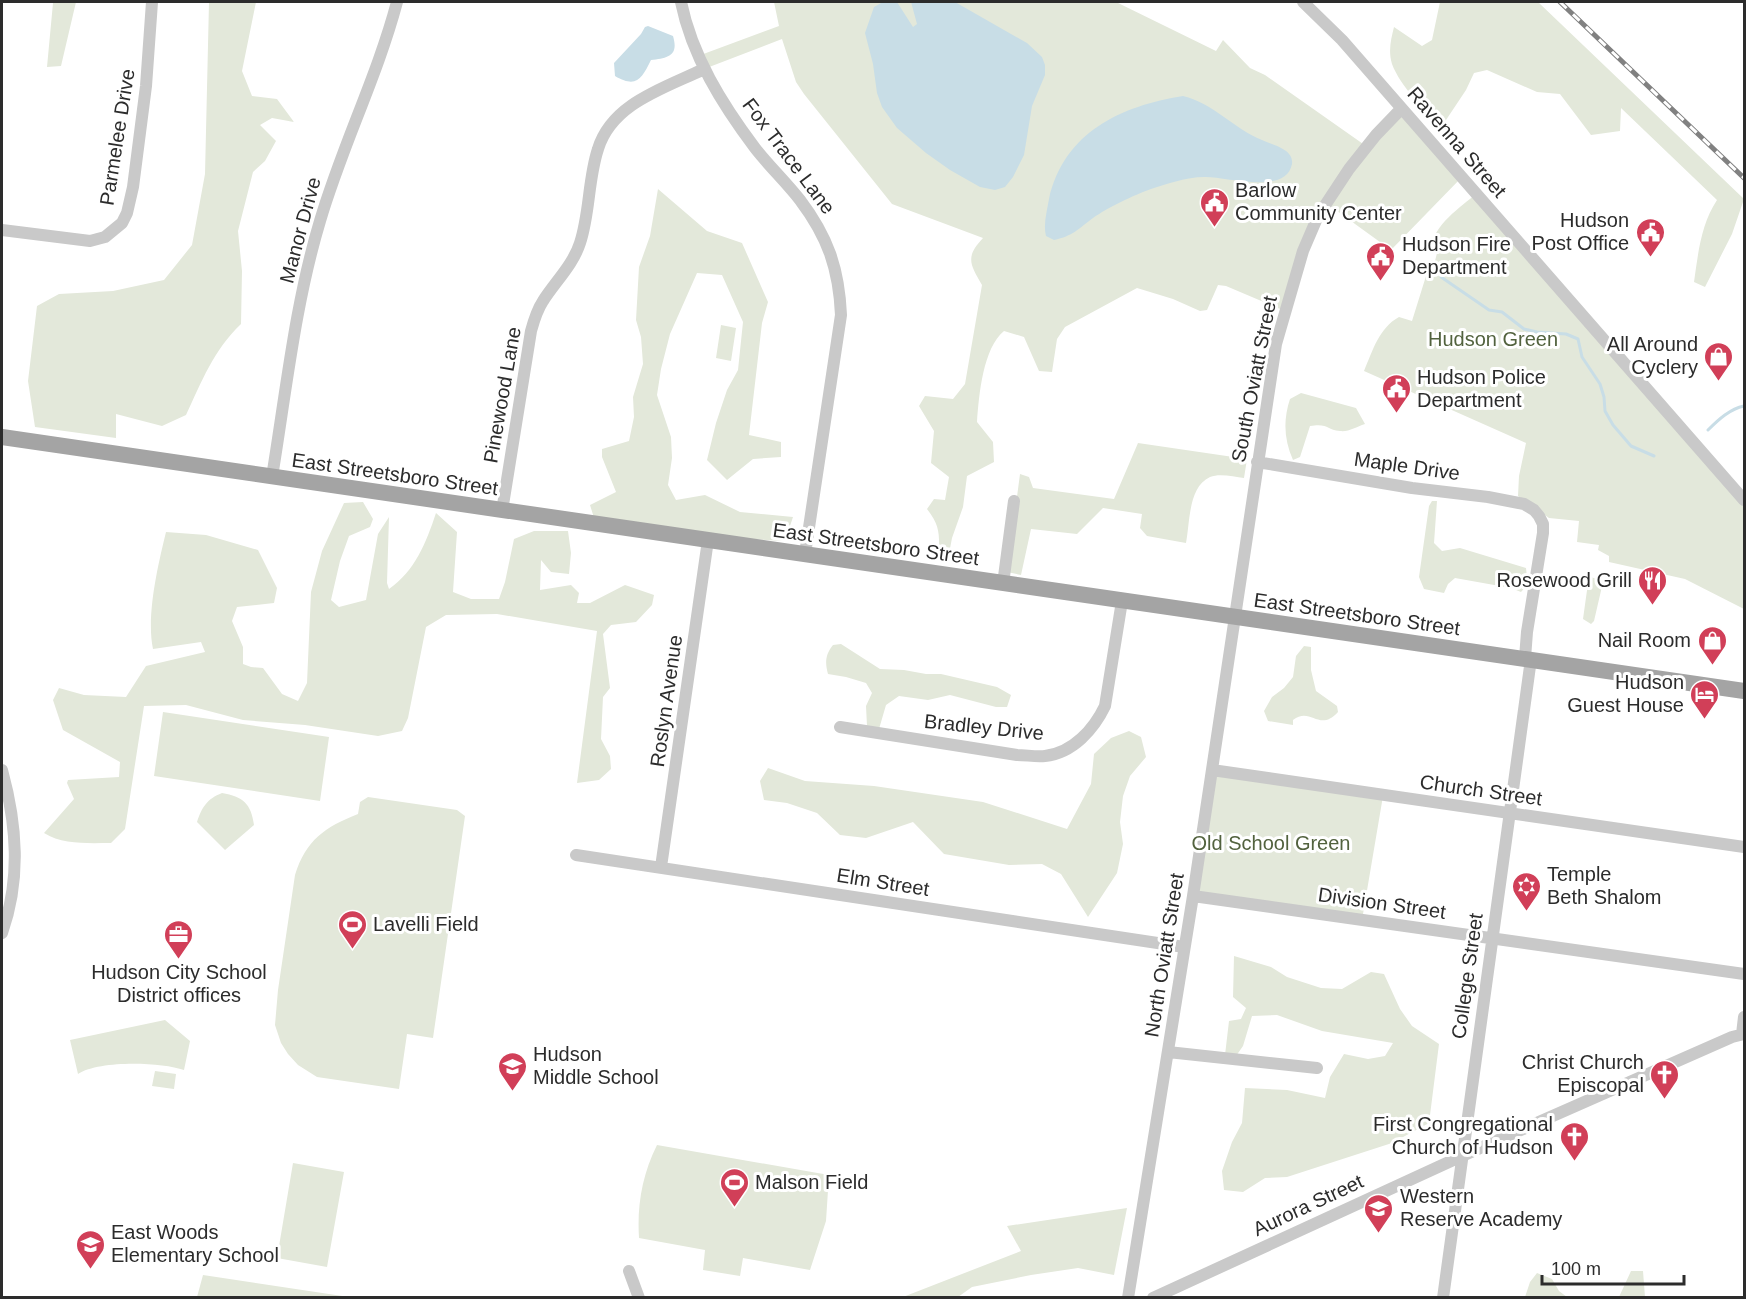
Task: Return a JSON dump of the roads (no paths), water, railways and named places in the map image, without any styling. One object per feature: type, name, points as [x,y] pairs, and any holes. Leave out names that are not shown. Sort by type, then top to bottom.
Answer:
[{"type":"main road","name":"East Streetsboro Street","points":[[2,437],[1744,691]]},
{"type":"street","name":"Parmelee Drive","points":[[2,230],[90,241],[105,237],[122,223],[127,213],[133,187],[146,86],[152,2]]},
{"type":"street","name":"Manor Drive","points":[[272,477],[296,326],[319,224],[347,140],[373,78],[397,2]]},
{"type":"street","name":"Fox Trace Lane","points":[[681,2],[692,41],[704,69],[757,150],[800,200],[824,235],[836,270],[840,288],[841,315],[805,554]]},
{"type":"street","name":"Ravenna Street","points":[[1303,2],[1342,40],[1744,500]]},
{"type":"street","name":"Pinewood Lane","points":[[502,511],[531,330],[542,303],[568,267],[579,246],[597,150],[604,133],[613,120],[634,103],[704,69]]},
{"type":"street","name":"South Oviatt Street","points":[[1235,618],[1276,344],[1303,250],[1318,216],[1349,169],[1376,135],[1401,109]]},
{"type":"street","name":"Maple Drive","points":[[1257,462],[1412,488],[1488,496],[1524,504],[1534,510],[1543,524]]},
{"type":"street","points":[[1003,584],[1014,501]]},
{"type":"street","name":"College Street","points":[[1443,1298],[1510,814],[1528,659],[1527,632],[1543,524]]},
{"type":"street","name":"Roslyn Avenue","points":[[661,867],[708,540]]},
{"type":"street","name":"Bradley Drive","points":[[840,728],[1017,755],[1046,756],[1059,753],[1089,732],[1105,706],[1122,601]]},
{"type":"street","name":"North Oviatt Street","points":[[1128,1298],[1235,618]]},
{"type":"street","points":[[2,770],[13,817],[16,864],[10,905],[2,933]]},
{"type":"street","name":"Church Street","points":[[1212,770],[1744,848]]},
{"type":"street","name":"Elm Street","points":[[576,855],[1184,948]]},
{"type":"street","name":"Division Street","points":[[1193,896],[1744,974]]},
{"type":"street","points":[[1743,1034],[1744,1017]]},
{"type":"street","name":"Aurora Street","points":[[1153,1298],[1462,1156],[1743,1034]]},
{"type":"street","points":[[1168,1052],[1317,1068]]},
{"type":"street","points":[[629,1271],[639,1298]]},
{"type":"water","points":[[883,2],[897,2],[913,27],[917,24],[911,2],[955,2],[1027,43],[1042,57],[1045,75],[1032,106],[1024,155],[1005,187],[995,190],[980,187],[950,170],[897,128],[882,107],[865,33],[874,7]]},
{"type":"water","points":[[648,26],[673,36],[673,52],[667,57],[651,60],[638,80],[629,82],[622,80],[615,76],[614,63]]},
{"type":"water","points":[[1183,96],[1204,104],[1252,135],[1286,151],[1292,159],[1287,174],[1267,182],[1214,177],[1177,181],[1121,202],[1066,236],[1054,240],[1046,236],[1046,213],[1057,176],[1068,156],[1082,140],[1098,126],[1117,115],[1138,107]]},
{"type":"waterway","points":[[1441,277],[1489,310],[1502,312],[1524,329],[1566,334],[1578,339],[1582,357],[1600,384],[1605,411],[1613,425],[1631,446],[1654,456]]},
{"type":"waterway","points":[[1708,430],[1725,415],[1744,406]]},
{"type":"railway","points":[[1560,2],[1744,178]]},
{"type":"place","name":"Barlow Community Center","points":[[1214,228]]},
{"type":"place","name":"Hudson Post Office","points":[[1650,258]]},
{"type":"place","name":"Hudson Fire Department","points":[[1381,282]]},
{"type":"place","name":"All Around Cyclery","points":[[1719,382]]},
{"type":"place","name":"Hudson Police Department","points":[[1396,414]]},
{"type":"place","name":"Rosewood Grill","points":[[1653,606]]},
{"type":"place","name":"Nail Room","points":[[1712,666]]},
{"type":"place","name":"Hudson Guest House","points":[[1705,720]]},
{"type":"place","name":"Temple Beth Shalom","points":[[1526,912]]},
{"type":"place","name":"Lavelli Field","points":[[352,950]]},
{"type":"place","name":"Hudson City School District offices","points":[[179,960]]},
{"type":"place","name":"Hudson Middle School","points":[[512,1092]]},
{"type":"place","name":"Christ Church Episcopal","points":[[1665,1100]]},
{"type":"place","name":"First Congregational Church of Hudson","points":[[1574,1162]]},
{"type":"place","name":"Malson Field","points":[[734,1208]]},
{"type":"place","name":"Western Reserve Academy","points":[[1379,1234]]},
{"type":"place","name":"East Woods Elementary School","points":[[90,1270]]},
{"type":"park label","name":"Hudson Green","points":[[1493,339]]},
{"type":"park label","name":"Old School Green","points":[[1271,843]]}]
